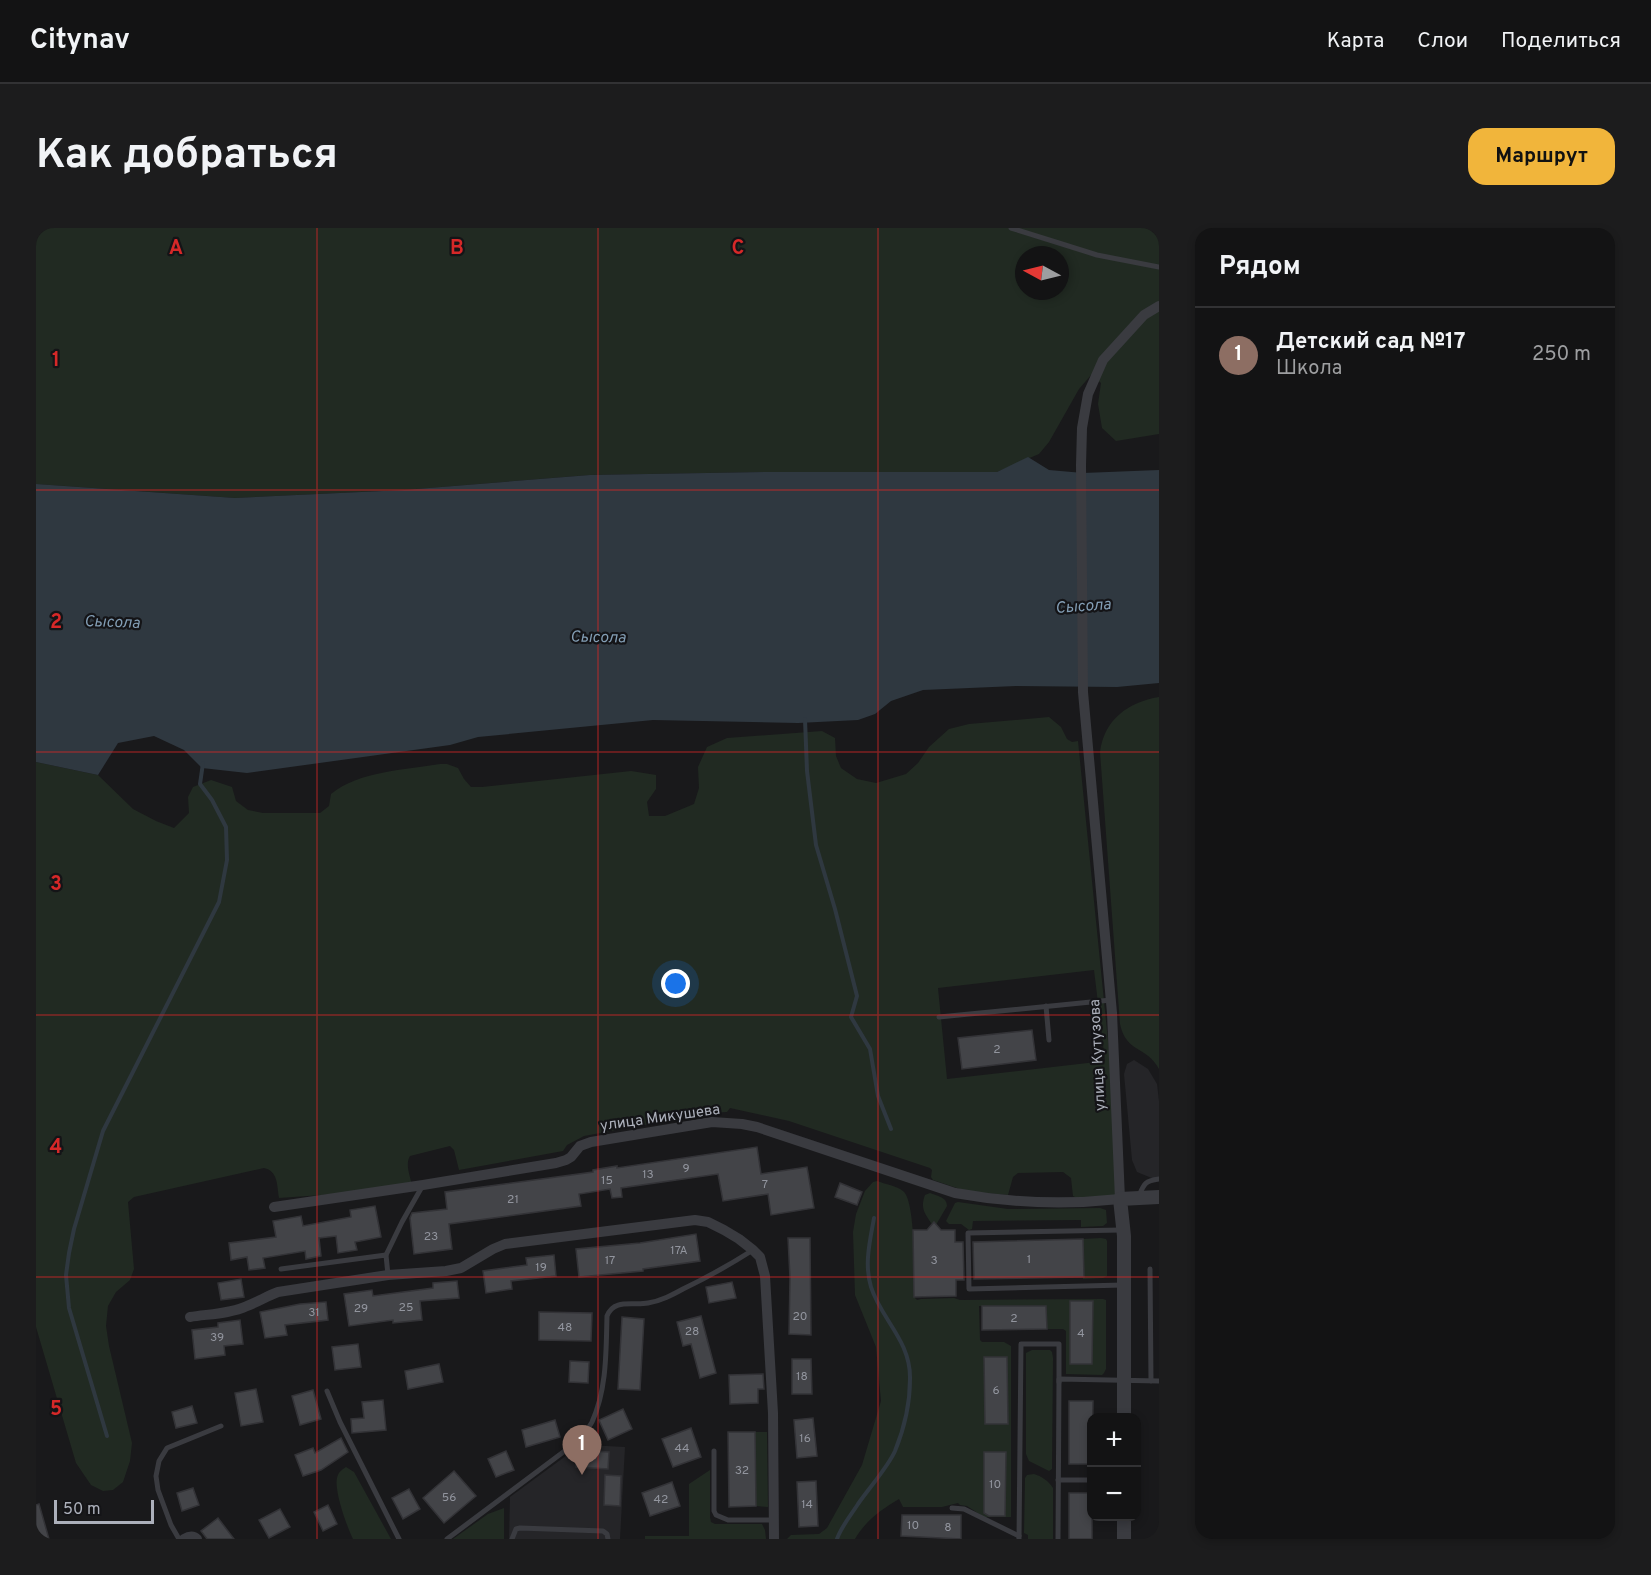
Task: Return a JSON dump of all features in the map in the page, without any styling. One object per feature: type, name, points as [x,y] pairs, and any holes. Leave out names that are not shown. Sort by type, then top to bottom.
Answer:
[{"type":"street","name":"улица Кутузова","points":[[1124,1413],[1123,1230],[1111,1000],[1083,692],[1082,428],[1088,394],[1103,360],[1144,315],[1159,306]]},
{"type":"street","name":"улица Микушева","points":[[274,1207],[423,1185],[566,1160],[580,1146],[591,1142],[712,1122],[757,1127],[969,1196],[1046,1202],[1094,1202],[1120,1198]]},
{"type":"street","points":[[1120,1198],[1159,1197]]},
{"type":"street","points":[[190,1317],[247,1307],[278,1292],[388,1275],[461,1268],[505,1244],[694,1220],[708,1222],[740,1239],[753,1250],[760,1257],[765,1276],[773,1413],[774,1539]]},
{"type":"street","points":[[1124,1521],[1124,1539]]},
{"type":"street","points":[[184,1539],[189,1536],[197,1539]]},
{"type":"lane","points":[[1011,228],[1097,255],[1159,267]]},
{"type":"lane","points":[[939,1017],[1111,1000]]},
{"type":"lane","points":[[1046,1006],[1049,1040]]},
{"type":"lane","points":[[1138,1198],[1144,1184],[1149,1180],[1159,1179]]},
{"type":"lane","points":[[388,1275],[386,1255],[423,1185]]},
{"type":"lane","points":[[1123,1230],[968,1233],[969,1288],[1124,1285]]},
{"type":"lane","points":[[447,1539],[574,1444],[591,1424],[599,1402],[604,1374],[610,1309],[616,1305],[648,1303],[663,1299],[722,1270],[753,1250]]},
{"type":"lane","points":[[281,1269],[386,1255]]},
{"type":"lane","points":[[1150,1269],[1151,1381]]},
{"type":"lane","points":[[952,1508],[964,1509],[1019,1537],[1021,1344],[1059,1344],[1058,1539]]},
{"type":"lane","points":[[1059,1382],[1059,1379],[1159,1381]]},
{"type":"lane","points":[[327,1391],[340,1422],[399,1539]]},
{"type":"lane","points":[[179,1539],[171,1525],[158,1490],[156,1476],[159,1461],[167,1448],[221,1426]]},
{"type":"lane","points":[[714,1451],[714,1511],[716,1515],[728,1520],[774,1520]]},
{"type":"lane","points":[[1059,1480],[1087,1480]]},
{"type":"lane","points":[[512,1539],[516,1529],[520,1528],[603,1530],[609,1539]]},
{"type":"shaded area","points":[[36,228],[1159,228],[1159,434],[1116,441],[1102,428],[1098,404],[1101,383],[1091,375],[1079,389],[1049,442],[1039,454],[997,472],[590,475],[404,490],[235,498],[36,484]]},
{"type":"shaded area","points":[[1159,697],[1159,1069],[1149,1056],[1127,1040],[1120,1024],[1100,752],[1107,731],[1119,714],[1137,703]]},
{"type":"shaded area","points":[[1049,717],[1061,727],[1067,739],[1072,742],[1078,741],[1110,1061],[1118,1195],[1077,1198],[1073,1196],[1071,1178],[1063,1172],[1018,1173],[1013,1177],[1008,1195],[966,1191],[933,1180],[930,1168],[789,1121],[730,1108],[727,1112],[710,1113],[584,1136],[567,1145],[563,1151],[459,1170],[454,1150],[450,1146],[410,1156],[408,1166],[412,1185],[407,1189],[279,1198],[274,1175],[264,1168],[134,1197],[128,1202],[134,1269],[130,1280],[116,1292],[108,1306],[106,1326],[132,1443],[130,1461],[123,1482],[113,1490],[103,1491],[91,1485],[76,1463],[36,1327],[36,762],[98,775],[133,809],[174,828],[189,813],[188,797],[193,787],[211,780],[232,787],[236,801],[248,810],[263,813],[320,813],[329,806],[331,794],[355,780],[440,764],[458,768],[471,787],[631,771],[656,775],[656,789],[647,802],[649,816],[665,816],[694,804],[699,788],[698,767],[707,747],[727,738],[822,731],[835,738],[836,756],[841,768],[857,779],[876,783],[906,774],[918,763],[929,747],[949,729],[969,724]],"holes":[[[1094,970],[1105,1061],[947,1079],[938,988]]]},
{"type":"shaded area","points":[[1134,1060],[1148,1069],[1157,1084],[1159,1181],[1137,1172],[1132,1160],[1124,1074],[1127,1064]]},
{"type":"shaded area","points":[[877,1181],[900,1189],[907,1198],[912,1224],[914,1297],[917,1300],[954,1298],[960,1300],[1106,1300],[1106,1369],[1102,1375],[1066,1374],[1066,1331],[1047,1329],[1046,1306],[979,1306],[980,1340],[982,1342],[1004,1342],[1011,1346],[1011,1517],[984,1517],[958,1503],[942,1507],[903,1507],[899,1499],[874,1516],[855,1539],[787,1539],[791,1535],[819,1534],[827,1528],[862,1465],[881,1401],[876,1347],[855,1295],[853,1232],[856,1214],[865,1191]]},
{"type":"shaded area","points":[[930,1193],[941,1197],[947,1203],[936,1225],[934,1222],[932,1224],[923,1207],[925,1195]]},
{"type":"shaded area","points":[[955,1203],[1008,1209],[1100,1208],[1106,1210],[1107,1223],[1103,1226],[1081,1227],[1081,1220],[973,1221],[972,1229],[969,1230],[961,1224],[949,1224],[946,1221]]},
{"type":"shaded area","points":[[1101,1238],[1107,1241],[1107,1276],[1083,1279],[1083,1239]]},
{"type":"shaded area","points":[[1032,1350],[1050,1350],[1053,1358],[1052,1469],[1049,1471],[1029,1461],[1026,1454],[1026,1353]]},
{"type":"shaded area","points":[[755,1432],[767,1432],[768,1507],[756,1506]]},
{"type":"shaded area","points":[[587,1445],[625,1447],[620,1539],[509,1539],[510,1497],[578,1447]]},
{"type":"shaded area","points":[[346,1467],[354,1472],[391,1539],[353,1539],[337,1491],[338,1475]]},
{"type":"shaded area","points":[[710,1470],[711,1522],[715,1524],[762,1524],[766,1539],[645,1539],[645,1536],[689,1536],[689,1484]]},
{"type":"shaded area","points":[[1034,1474],[1045,1479],[1053,1488],[1053,1539],[1028,1539],[1028,1535],[1024,1533],[1025,1478],[1027,1475]]},
{"type":"shaded area","points":[[504,1508],[504,1539],[453,1539],[488,1514]]},
{"type":"water","name":"Сысола","points":[[1028,457],[1049,470],[1083,473],[1159,470],[1159,683],[1117,687],[1016,686],[923,690],[891,701],[875,714],[858,720],[798,723],[653,720],[478,737],[450,745],[247,773],[202,768],[184,750],[154,736],[118,743],[98,775],[36,762],[36,484],[235,498],[404,490],[590,475],[997,472]]},
{"type":"building","points":[[1032,1030],[1036,1060],[962,1069],[958,1038]]},
{"type":"building","points":[[757,1147],[761,1174],[807,1167],[814,1208],[771,1215],[768,1194],[723,1201],[718,1174],[621,1188],[622,1197],[612,1198],[610,1189],[579,1194],[581,1206],[449,1224],[452,1249],[414,1254],[410,1218],[412,1213],[447,1209],[445,1192]]},
{"type":"building","points":[[840,1183],[862,1192],[857,1205],[835,1197]]},
{"type":"building","points":[[375,1206],[381,1237],[355,1242],[357,1250],[338,1253],[336,1236],[319,1238],[321,1256],[306,1259],[305,1251],[263,1258],[265,1268],[249,1270],[247,1257],[231,1260],[229,1243],[276,1237],[273,1221],[301,1216],[303,1226],[351,1217],[350,1210]]},
{"type":"building","points":[[934,1222],[941,1230],[955,1230],[955,1242],[963,1242],[964,1280],[956,1280],[956,1296],[914,1297],[913,1230],[927,1230]]},
{"type":"building","points":[[696,1234],[700,1261],[643,1269],[643,1271],[579,1277],[576,1249],[640,1243]]},
{"type":"building","points":[[788,1238],[810,1238],[811,1335],[789,1334]]},
{"type":"building","points":[[1083,1239],[1084,1277],[974,1279],[973,1242]]},
{"type":"building","points":[[554,1255],[556,1276],[511,1281],[512,1289],[486,1293],[483,1271],[527,1265],[526,1258]]},
{"type":"building","points":[[241,1279],[244,1297],[221,1300],[218,1283]]},
{"type":"building","points":[[457,1281],[459,1298],[420,1301],[422,1320],[393,1323],[393,1320],[349,1326],[344,1294],[372,1290],[373,1296],[433,1288],[433,1283]]},
{"type":"building","points":[[732,1282],[736,1298],[709,1303],[706,1287]]},
{"type":"building","points":[[1070,1301],[1093,1301],[1092,1364],[1070,1364]]},
{"type":"building","points":[[326,1302],[328,1320],[285,1325],[287,1335],[265,1338],[260,1312],[300,1304]]},
{"type":"building","points":[[982,1306],[1046,1306],[1047,1329],[982,1330]]},
{"type":"building","points":[[539,1312],[592,1313],[591,1341],[539,1340]]},
{"type":"building","points":[[701,1316],[716,1373],[700,1378],[691,1344],[683,1346],[677,1322]]},
{"type":"building","points":[[622,1317],[644,1319],[640,1390],[618,1389]]},
{"type":"building","points":[[240,1320],[243,1344],[224,1346],[225,1355],[195,1359],[192,1330],[218,1327],[218,1323]]},
{"type":"building","points":[[358,1344],[361,1367],[335,1370],[332,1347]]},
{"type":"building","points":[[984,1357],[1007,1357],[1008,1424],[985,1424]]},
{"type":"building","points":[[792,1359],[811,1359],[812,1394],[792,1394]]},
{"type":"building","points":[[570,1361],[589,1362],[588,1383],[569,1382]]},
{"type":"building","points":[[439,1364],[443,1382],[408,1389],[405,1371]]},
{"type":"building","points":[[763,1374],[764,1389],[758,1389],[758,1403],[730,1404],[729,1375]]},
{"type":"building","points":[[256,1389],[263,1422],[241,1426],[235,1393]]},
{"type":"building","points":[[313,1390],[321,1419],[300,1425],[292,1396]]},
{"type":"building","points":[[383,1400],[386,1430],[352,1433],[351,1419],[364,1418],[362,1402]]},
{"type":"building","points":[[1069,1401],[1093,1401],[1093,1413],[1087,1413],[1087,1464],[1069,1464]]},
{"type":"building","points":[[192,1406],[197,1423],[176,1428],[172,1412]]},
{"type":"building","points":[[623,1409],[632,1429],[608,1440],[599,1420]]},
{"type":"building","points":[[813,1418],[817,1456],[797,1458],[794,1420]]},
{"type":"building","points":[[555,1420],[560,1437],[526,1447],[522,1430]]},
{"type":"building","points":[[691,1428],[701,1457],[673,1467],[662,1439]]},
{"type":"building","points":[[728,1432],[755,1432],[756,1506],[729,1507]]},
{"type":"building","points":[[341,1438],[348,1452],[321,1470],[303,1476],[295,1455],[313,1448],[315,1453]]},
{"type":"building","points":[[577,1450],[609,1452],[608,1469],[576,1467]]},
{"type":"building","points":[[506,1451],[514,1470],[496,1477],[488,1459]]},
{"type":"building","points":[[984,1452],[1006,1452],[1005,1516],[989,1516],[984,1513]]},
{"type":"building","points":[[454,1471],[476,1496],[444,1523],[423,1498]]},
{"type":"building","points":[[605,1475],[621,1476],[620,1506],[604,1505]]},
{"type":"building","points":[[816,1481],[818,1526],[799,1527],[797,1482]]},
{"type":"building","points":[[672,1482],[680,1506],[650,1516],[642,1493]]},
{"type":"building","points":[[193,1488],[199,1505],[182,1511],[177,1493]]},
{"type":"building","points":[[409,1489],[420,1509],[403,1519],[392,1498]]},
{"type":"building","points":[[1069,1493],[1087,1493],[1087,1521],[1092,1521],[1092,1539],[1069,1539]]},
{"type":"building","points":[[39,1504],[49,1539],[36,1539],[36,1505]]},
{"type":"building","points":[[328,1505],[337,1524],[323,1531],[314,1512]]},
{"type":"building","points":[[280,1509],[290,1527],[269,1538],[259,1520]]},
{"type":"building","points":[[902,1515],[961,1515],[961,1539],[901,1536]]},
{"type":"building","points":[[218,1518],[234,1539],[207,1539],[201,1531]]},
{"type":"waterway","points":[[805,719],[807,771],[816,845],[857,996],[851,1017],[870,1049],[878,1096],[891,1129]]},
{"type":"waterway","points":[[107,1436],[69,1308],[66,1275],[69,1253],[103,1131],[219,902],[227,860],[226,827],[212,800],[200,784],[203,763]]},
{"type":"waterway","points":[[837,1539],[846,1521],[892,1457],[904,1425],[909,1397],[910,1379],[906,1353],[881,1310],[869,1278],[868,1252],[874,1218]]},
{"type":"place","name":"Детский сад №17","points":[[582,1475]]}]
